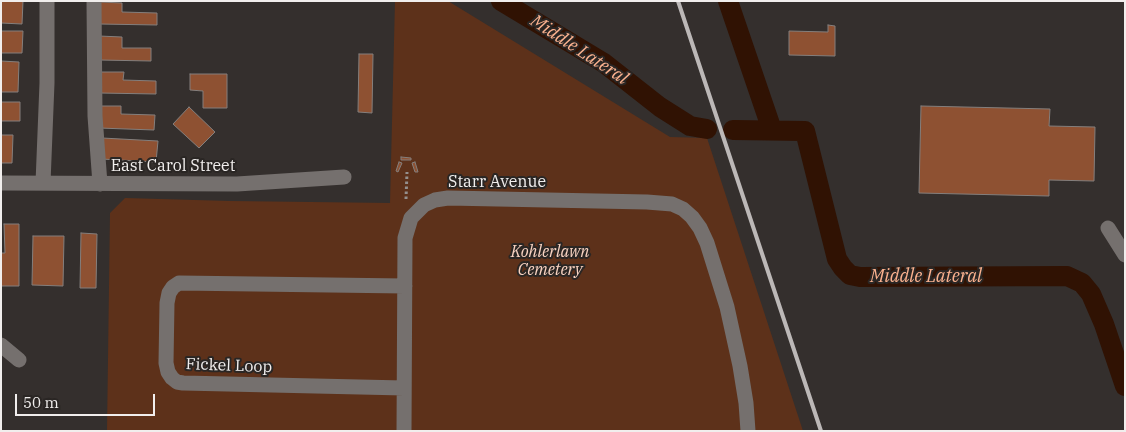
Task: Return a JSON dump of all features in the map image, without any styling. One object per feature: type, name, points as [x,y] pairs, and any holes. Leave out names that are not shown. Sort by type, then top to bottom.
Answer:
[{"type":"street","points":[[43,183],[48,1]]},
{"type":"street","points":[[94,1],[95,116],[100,184]]},
{"type":"street","name":"East Carol Street","points":[[1,183],[237,184],[344,177]]},
{"type":"street","name":"Starr Avenue","points":[[404,431],[405,238],[411,218],[424,204],[448,198],[646,202],[672,204],[683,209],[700,228],[727,307],[740,366],[746,402],[748,431]]},
{"type":"street","points":[[1108,228],[1125,255]]},
{"type":"street","name":"Fickel Loop","points":[[404,388],[183,383],[177,382],[172,378],[166,363],[167,303],[169,293],[179,282],[405,286]]},
{"type":"street","points":[[1,345],[19,360]]},
{"type":"green space","name":"Kohlerlawn Cemetery","points":[[395,1],[448,1],[670,137],[707,138],[803,431],[107,431],[110,213],[125,198],[390,203]]},
{"type":"building","points":[[1,1],[23,1],[22,24],[1,23]]},
{"type":"building","points":[[100,2],[122,3],[122,12],[157,13],[157,25],[99,24]]},
{"type":"building","points":[[828,25],[835,26],[835,56],[789,55],[789,31],[828,32]]},
{"type":"building","points":[[1,31],[23,31],[22,53],[1,53]]},
{"type":"building","points":[[99,36],[122,37],[122,48],[151,48],[151,61],[99,60]]},
{"type":"building","points":[[359,54],[373,54],[372,113],[358,112]]},
{"type":"building","points":[[1,61],[19,62],[18,92],[1,92]]},
{"type":"building","points":[[100,72],[124,72],[123,80],[156,81],[156,94],[99,93]]},
{"type":"building","points":[[190,74],[227,74],[227,108],[203,108],[203,91],[190,90]]},
{"type":"building","points":[[1,102],[20,102],[20,121],[1,121]]},
{"type":"building","points":[[99,106],[121,106],[121,114],[155,115],[154,130],[99,128]]},
{"type":"building","points":[[921,106],[1050,109],[1049,126],[1095,127],[1094,181],[1049,180],[1049,196],[919,193]]},
{"type":"building","points":[[189,107],[215,132],[199,148],[173,124]]},
{"type":"building","points":[[1,135],[13,135],[12,163],[1,163]]},
{"type":"building","points":[[102,138],[158,141],[156,162],[101,159]]},
{"type":"building","points":[[401,157],[411,158],[411,160],[401,160]]},
{"type":"building","points":[[399,162],[402,163],[398,172],[396,171]]},
{"type":"building","points":[[415,162],[418,172],[415,172],[412,163]]},
{"type":"building","points":[[4,224],[19,224],[19,286],[1,286],[1,253],[5,253]]},
{"type":"building","points":[[81,233],[97,234],[96,288],[80,288]]},
{"type":"building","points":[[33,236],[64,236],[63,286],[32,285]]},
{"type":"waterway","name":"Middle Lateral","points":[[501,1],[604,63],[660,107],[690,126],[707,129]]},
{"type":"waterway","points":[[728,1],[772,130]]},
{"type":"waterway","name":"Middle Lateral","points":[[733,130],[805,131],[837,259],[850,275],[860,277],[1067,276],[1082,283],[1091,294],[1104,324],[1125,386]]},
{"type":"railway","points":[[678,1],[821,431]]}]
